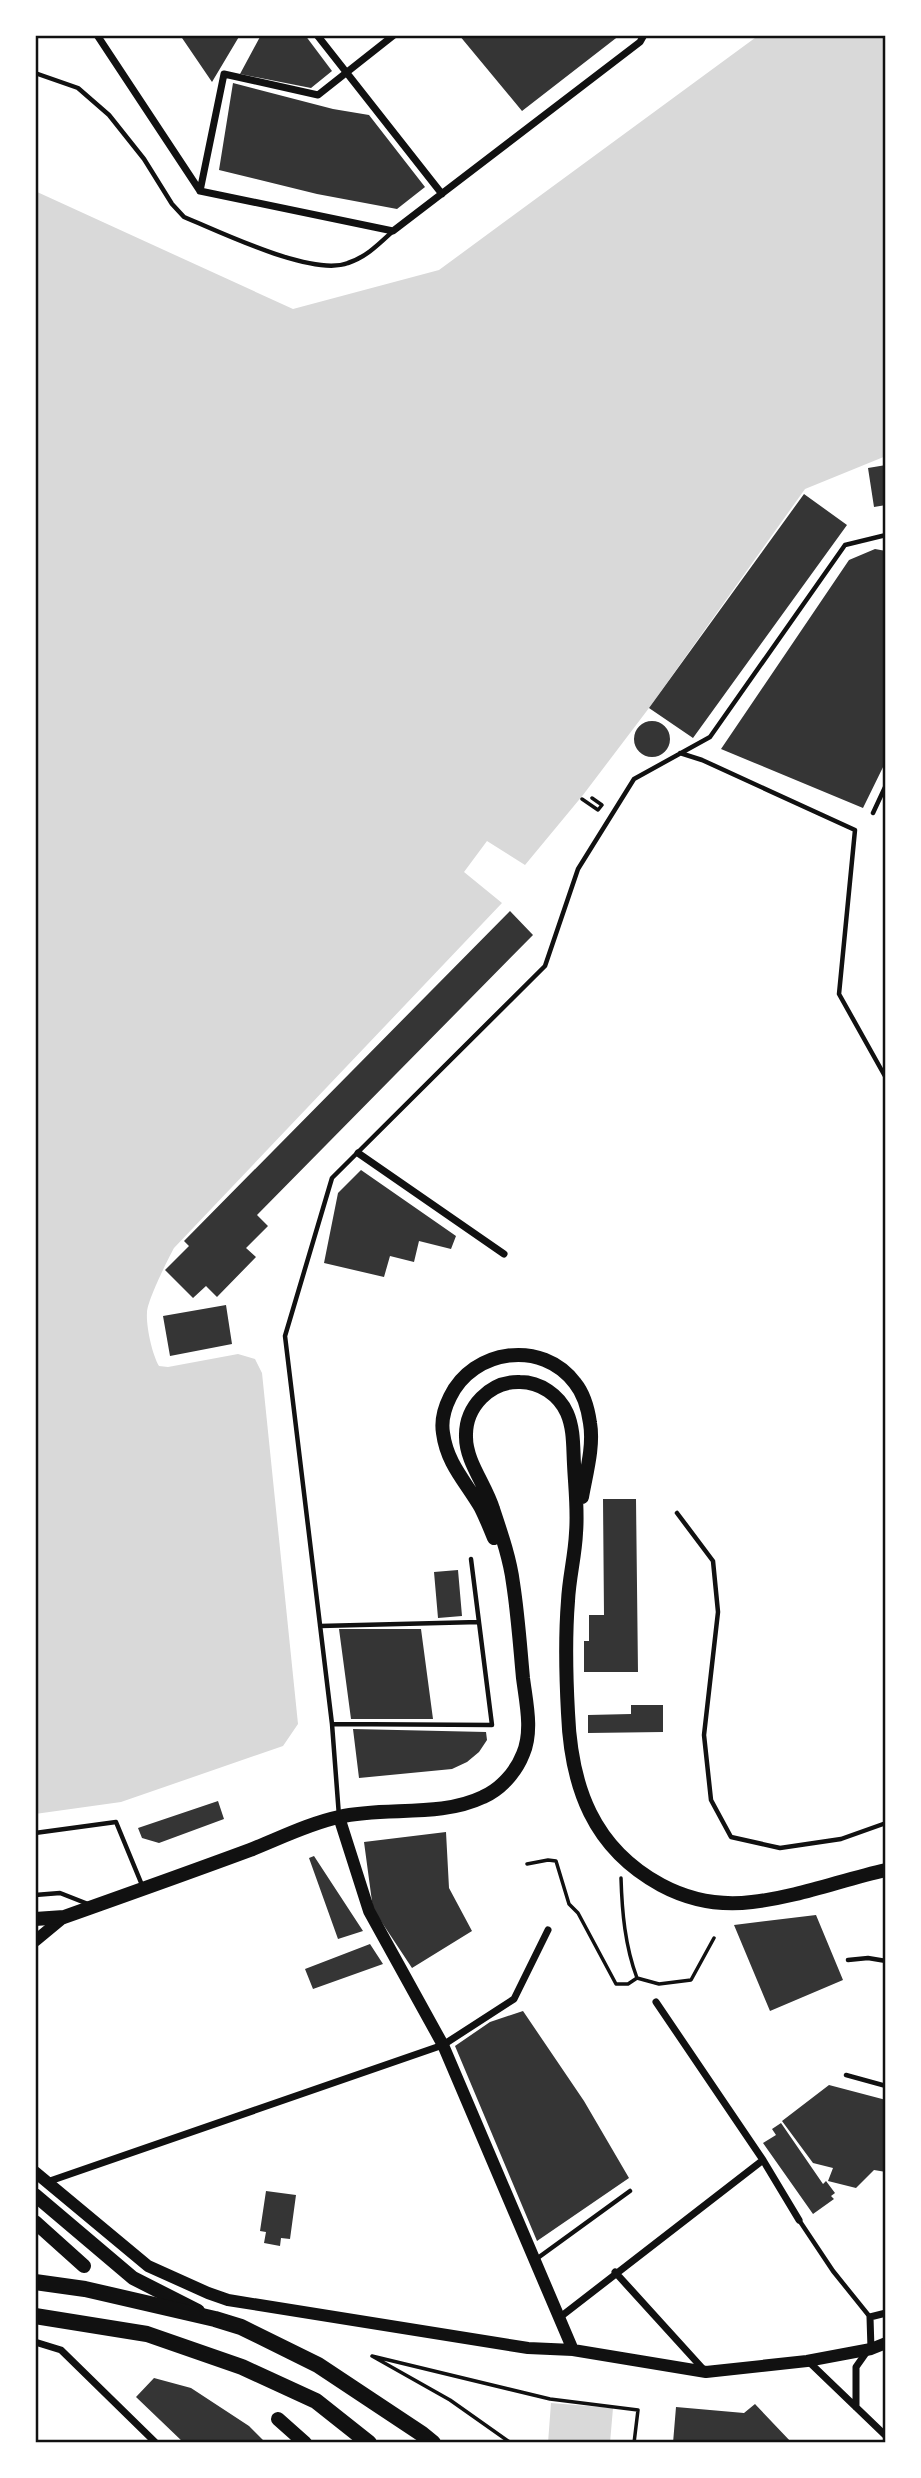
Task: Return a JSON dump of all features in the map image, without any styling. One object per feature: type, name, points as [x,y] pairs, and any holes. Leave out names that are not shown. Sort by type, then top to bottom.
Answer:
[{"type":"highway","points":[[35,2282],[85,2289],[215,2319],[241,2328],[318,2365],[433,2443]]},
{"type":"highway","points":[[35,2316],[147,2334],[242,2367],[316,2402],[369,2443]]},
{"type":"main road","points":[[513,1579],[481,1508],[456,1472],[446,1451],[442,1429],[445,1406],[455,1386],[471,1370],[490,1359],[513,1354],[536,1357],[557,1367],[575,1382],[586,1403],[591,1426],[568,1602],[568,1710],[570,1745],[577,1779],[600,1834],[621,1858],[652,1880],[680,1895],[713,1902],[748,1903],[783,1897],[886,1870]]},
{"type":"main road","points":[[35,1919],[64,1917],[339,1817],[461,1805],[485,1797],[503,1785],[524,1753],[528,1725],[513,1579],[492,1504],[468,1451],[468,1418],[476,1403],[488,1391],[503,1384],[536,1384],[562,1403],[570,1418],[573,1434],[577,1530]]},
{"type":"main road","points":[[35,2195],[133,2278],[215,2319]]},
{"type":"main road","points":[[35,2222],[84,2266]]},
{"type":"main road","points":[[278,2418],[305,2443]]},
{"type":"street","points":[[97,35],[200,191],[393,232],[640,42],[644,35]]},
{"type":"street","points":[[317,35],[442,194]]},
{"type":"street","points":[[200,191],[224,74],[318,95],[394,35]]},
{"type":"street","points":[[358,1153],[504,1254]]},
{"type":"street","points":[[339,1817],[369,1911],[443,2045],[573,2350]]},
{"type":"street","points":[[35,1941],[64,1917]]},
{"type":"street","points":[[46,2182],[443,2045],[514,1999],[548,1930]]},
{"type":"street","points":[[656,2002],[799,2220]]},
{"type":"street","points":[[559,2318],[762,2160]]},
{"type":"street","points":[[35,2172],[148,2266],[228,2300],[528,2348],[573,2350],[706,2372],[807,2361],[886,2343]]},
{"type":"street","points":[[615,2272],[706,2372]]},
{"type":"street","points":[[856,2407],[856,2367],[869,2349],[870,2317],[886,2313]]},
{"type":"street","points":[[35,2342],[61,2350],[156,2443]]},
{"type":"street","points":[[807,2361],[886,2436]]},
{"type":"lane","points":[[35,73],[78,88],[109,115],[144,159],[172,204],[184,217],[300,263],[322,266],[346,265],[369,254],[393,232]]},
{"type":"lane","points":[[339,1817],[332,1724],[285,1336],[332,1178],[545,966],[578,869],[634,779],[710,737],[845,545],[886,535]]},
{"type":"lane","points":[[680,753],[855,830],[839,994],[886,1078]]},
{"type":"lane","points":[[873,813],[886,785]]},
{"type":"lane","points":[[677,1513],[713,1561],[718,1612],[704,1735],[711,1800],[731,1837],[779,1848],[841,1839],[886,1823]]},
{"type":"lane","points":[[332,1724],[492,1726],[471,1559]]},
{"type":"lane","points":[[320,1626],[479,1622]]},
{"type":"lane","points":[[35,1833],[116,1822],[144,1889]]},
{"type":"lane","points":[[35,1895],[60,1893],[94,1906]]},
{"type":"lane","points":[[848,1960],[868,1958],[886,1961]]},
{"type":"lane","points":[[846,2075],[886,2085]]},
{"type":"lane","points":[[535,2261],[630,2190]]},
{"type":"lane","points":[[799,2220],[833,2271],[870,2317]]},
{"type":"path","points":[[582,799],[598,810],[602,805],[592,798]]},
{"type":"path","points":[[621,1858],[622,1905],[629,1956],[637,1978]]},
{"type":"path","points":[[527,1864],[556,1861],[569,1904],[578,1913],[616,1984],[628,1984],[637,1978],[659,1984],[691,1980],[714,1938]]},
{"type":"path","points":[[511,2443],[450,2400],[372,2356],[550,2399],[638,2410],[634,2443]]},
{"type":"shaded area","points":[[759,35],[886,35],[886,456],[805,489],[649,708],[583,795],[525,865],[487,841],[464,872],[502,903],[174,1248],[154,1290],[147,1313],[150,1340],[159,1366],[168,1367],[238,1354],[255,1359],[262,1373],[298,1724],[283,1746],[121,1802],[35,1814],[35,191],[293,309],[439,270]]},
{"type":"shaded area","points":[[551,2403],[613,2408],[610,2443],[548,2443]]},
{"type":"building","points":[[180,35],[240,35],[212,82]]},
{"type":"building","points":[[261,35],[305,35],[332,71],[311,88],[240,74]]},
{"type":"building","points":[[459,35],[620,35],[522,111]]},
{"type":"building","points":[[233,83],[333,109],[369,115],[425,187],[397,209],[317,194],[219,170]]},
{"type":"building","points":[[886,465],[886,505],[874,507],[868,468]]},
{"type":"building","points":[[804,494],[847,525],[693,738],[649,708]]},
{"type":"building","points":[[875,549],[886,551],[886,761],[863,808],[721,749],[849,560]]},
{"type":"building","points":[[652,721],[665,726],[670,739],[665,752],[652,757],[639,752],[634,739],[639,726]]},
{"type":"building","points":[[510,911],[533,935],[257,1215],[268,1226],[246,1248],[256,1257],[217,1297],[206,1286],[193,1298],[165,1270],[189,1246],[184,1241]]},
{"type":"building","points":[[361,1170],[456,1236],[451,1249],[419,1241],[414,1262],[390,1256],[384,1277],[324,1263],[338,1193]]},
{"type":"building","points":[[226,1305],[232,1344],[170,1356],[163,1316]]},
{"type":"building","points":[[603,1499],[636,1499],[638,1672],[584,1672],[584,1641],[589,1641],[589,1615],[604,1615]]},
{"type":"building","points":[[458,1570],[462,1616],[438,1618],[434,1572]]},
{"type":"building","points":[[339,1629],[421,1629],[433,1719],[351,1719]]},
{"type":"building","points":[[631,1705],[663,1705],[663,1732],[588,1733],[588,1715],[631,1714]]},
{"type":"building","points":[[353,1729],[486,1732],[487,1740],[479,1752],[467,1762],[452,1769],[359,1778]]},
{"type":"building","points":[[218,1801],[224,1819],[159,1843],[142,1838],[138,1828]]},
{"type":"building","points":[[446,1832],[449,1888],[472,1931],[412,1968],[373,1909],[364,1842]]},
{"type":"building","points":[[314,1856],[363,1931],[338,1939],[309,1858]]},
{"type":"building","points":[[816,1915],[843,1980],[770,2011],[734,1925]]},
{"type":"building","points":[[370,1944],[383,1964],[313,1989],[305,1969]]},
{"type":"building","points":[[523,2011],[584,2101],[629,2178],[537,2241],[455,2046],[490,2022]]},
{"type":"building","points":[[829,2085],[886,2100],[886,2172],[874,2170],[856,2188],[828,2181],[833,2168],[813,2163],[782,2121]]},
{"type":"building","points":[[781,2123],[823,2184],[826,2181],[835,2193],[831,2196],[834,2199],[813,2214],[763,2143],[776,2135],[772,2129]]},
{"type":"building","points":[[266,2191],[296,2195],[290,2239],[281,2238],[280,2246],[264,2243],[266,2232],[260,2231]]},
{"type":"building","points":[[154,2378],[191,2388],[249,2426],[266,2443],[184,2443],[136,2397]]},
{"type":"building","points":[[755,2404],[792,2443],[673,2443],[676,2407],[744,2413]]}]
